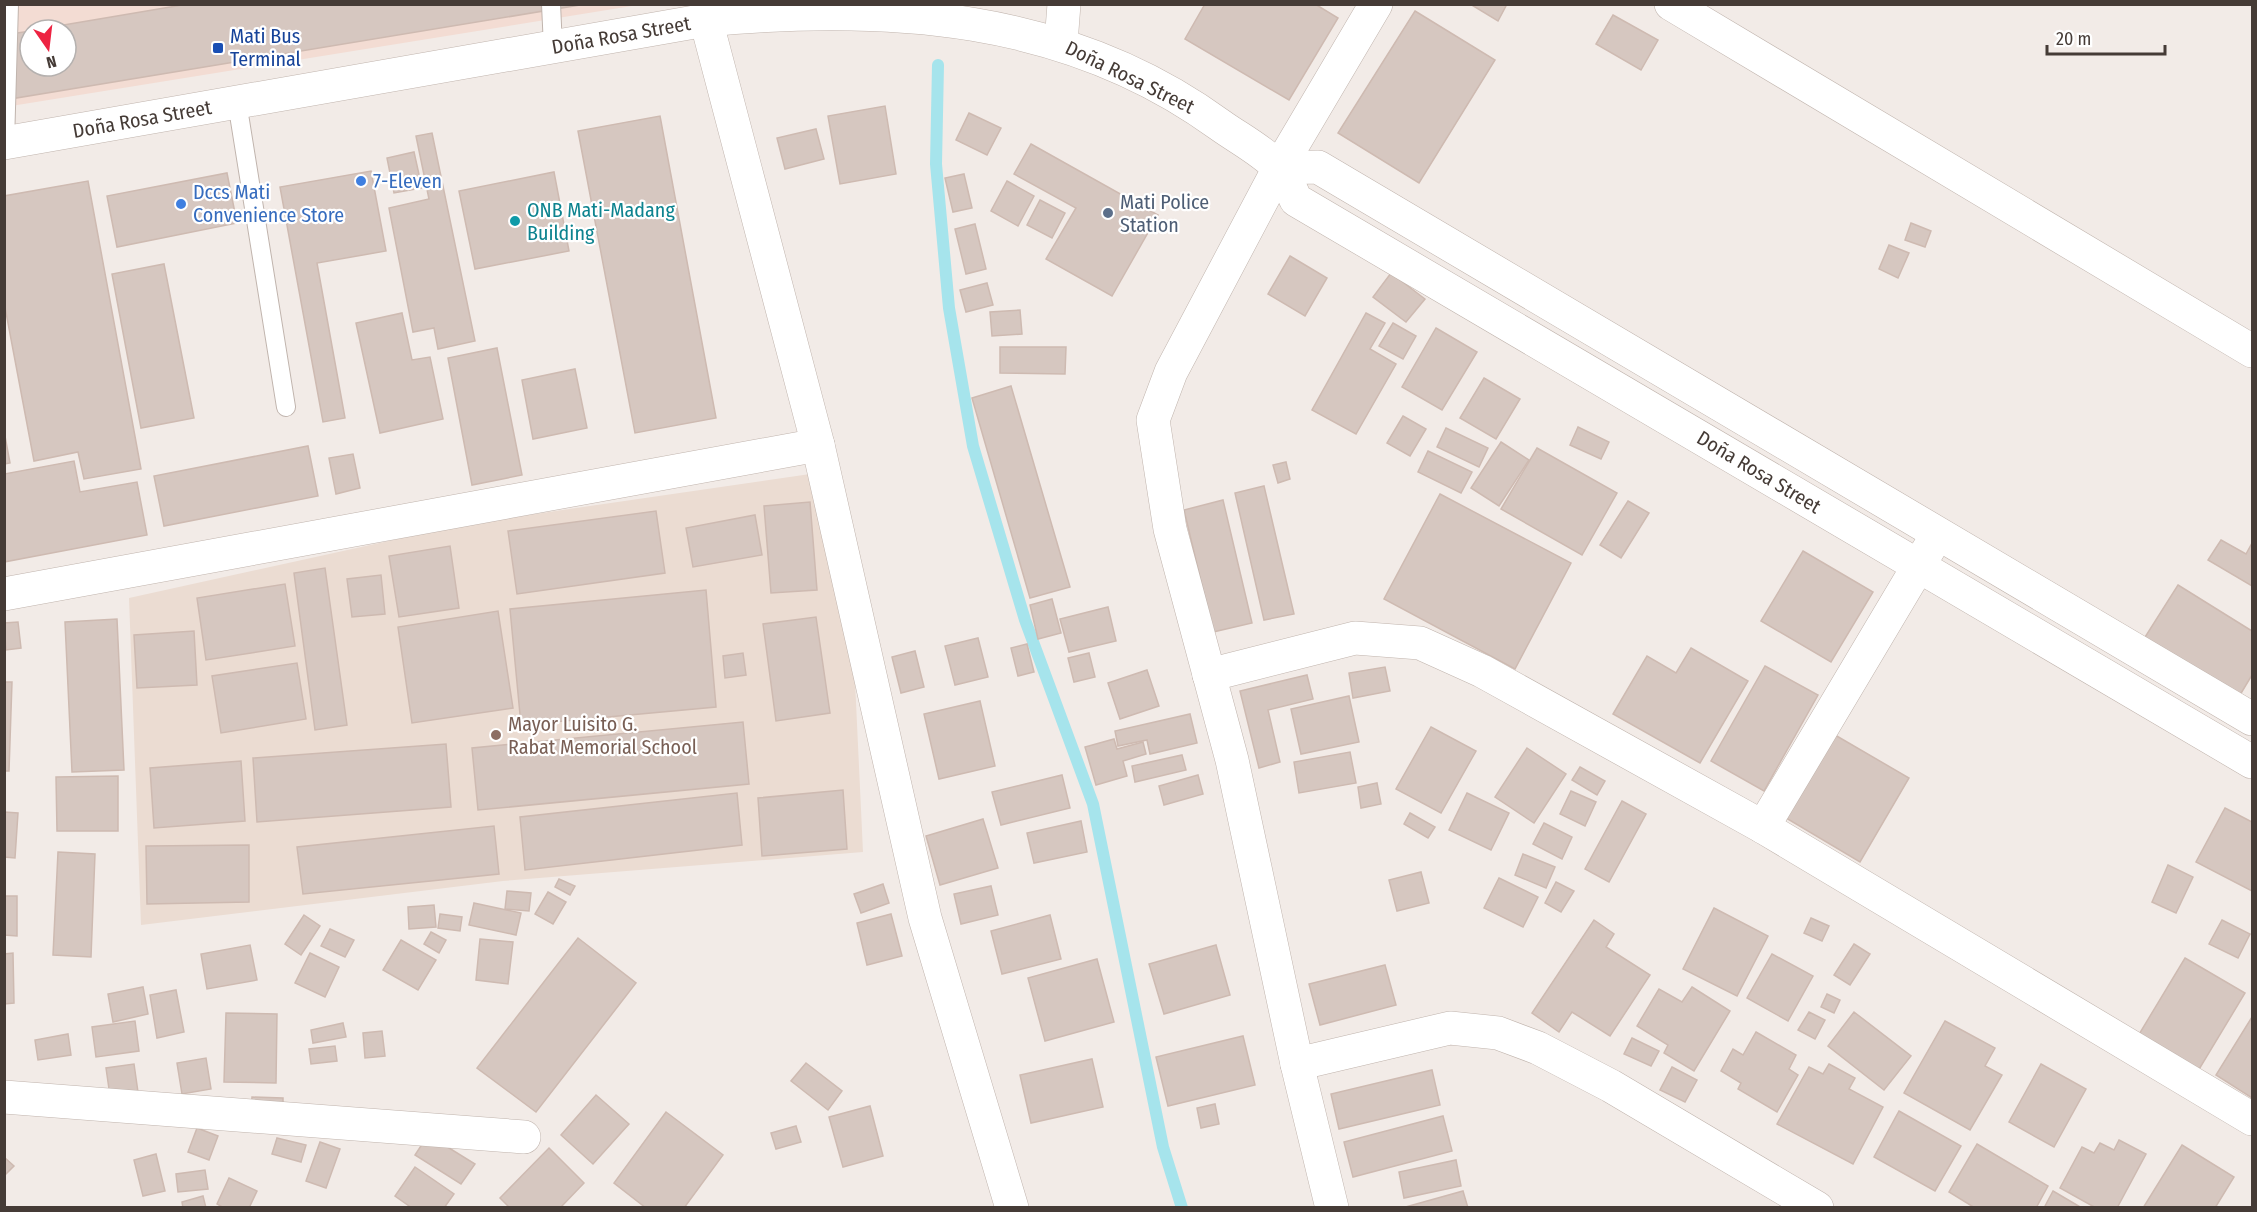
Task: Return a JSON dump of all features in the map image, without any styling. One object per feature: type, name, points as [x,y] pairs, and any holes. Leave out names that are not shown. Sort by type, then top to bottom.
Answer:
[{"type":"street","points":[[1061,43],[1064,4]]},
{"type":"street","points":[[1332,1208],[1297,1064],[1232,760],[1170,529],[1153,420],[1171,372],[1279,168],[1376,4]]},
{"type":"street","points":[[1671,4],[2253,351]]},
{"type":"street","name":"Doña Rosa Street","points":[[5,143],[553,47],[706,12],[925,19],[986,25],[1061,43],[1107,61],[1160,87],[1201,111],[1279,168],[1296,200],[2253,762]]},
{"type":"street","points":[[706,12],[818,445],[925,918],[1012,1208]]},
{"type":"street","name":"Doña Rosa Street","points":[[1279,168],[1318,167],[2253,720]]},
{"type":"street","points":[[4,594],[818,445]]},
{"type":"street","points":[[1763,827],[1917,565],[1937,535]]},
{"type":"street","points":[[1209,675],[1355,638],[1420,644],[1482,671],[1763,827],[2253,1119]]},
{"type":"street","points":[[1297,1064],[1450,1028],[1498,1033],[1538,1048],[1611,1086],[1817,1208]]},
{"type":"street","points":[[4,1097],[524,1137]]},
{"type":"lane","points":[[5,143],[9,4]]},
{"type":"lane","points":[[551,4],[553,47]]},
{"type":"lane","points":[[237,102],[286,407]]},
{"type":"shaded area","name":"Mati Bus Terminal","points":[[5,5],[638,5],[5,107]]},
{"type":"shaded area","name":"Mayor Luisito G. Rabat Memorial School","points":[[817,473],[852,617],[863,852],[503,881],[141,925],[129,598],[466,524]]},
{"type":"building","name":"Mati Bus Terminal","points":[[188,4],[586,4],[4,100],[4,35],[18,33],[18,78],[78,78],[78,23]]},
{"type":"building","points":[[1205,4],[1315,4],[1338,18],[1289,100],[1185,39]]},
{"type":"building","points":[[1470,4],[1507,4],[1498,21]]},
{"type":"building","points":[[1415,11],[1495,60],[1419,183],[1338,133]]},
{"type":"building","points":[[1613,15],[1658,40],[1641,70],[1596,44]]},
{"type":"building","points":[[885,106],[896,174],[840,184],[828,116]]},
{"type":"building","points":[[969,113],[1001,128],[987,155],[956,140]]},
{"type":"building","points":[[660,116],[716,418],[635,433],[578,131]]},
{"type":"building","points":[[816,129],[824,159],[785,169],[777,138]]},
{"type":"building","points":[[432,133],[475,341],[438,349],[434,328],[413,332],[389,208],[429,199],[416,136]]},
{"type":"building","points":[[1031,144],[1158,215],[1112,296],[1046,259],[1076,208],[1014,174]]},
{"type":"building","points":[[414,152],[422,188],[394,193],[387,158]]},
{"type":"building","points":[[371,171],[386,251],[317,263],[345,418],[323,422],[280,187]]},
{"type":"building","name":"ONB Mati-Madang Building","points":[[554,172],[569,251],[475,269],[459,191]]},
{"type":"building","points":[[227,173],[237,223],[117,247],[107,196]]},
{"type":"building","points":[[964,174],[972,208],[953,212],[945,178]]},
{"type":"building","points":[[88,181],[141,469],[84,479],[78,452],[34,461],[4,302],[4,196]]},
{"type":"building","points":[[1007,181],[1034,196],[1018,226],[991,211]]},
{"type":"building","points":[[1040,200],[1065,213],[1052,238],[1027,225]]},
{"type":"building","points":[[1911,223],[1931,231],[1925,247],[1905,240]]},
{"type":"building","points":[[975,224],[986,269],[966,274],[955,229]]},
{"type":"building","points":[[1889,245],[1909,253],[1898,278],[1879,269]]},
{"type":"building","points":[[1290,256],[1327,278],[1305,316],[1268,294]]},
{"type":"building","points":[[164,264],[194,418],[141,428],[112,274]]},
{"type":"building","points":[[1391,273],[1425,299],[1406,322],[1373,297]]},
{"type":"building","points":[[987,283],[993,305],[966,312],[960,290]]},
{"type":"building","points":[[1020,310],[1022,334],[992,336],[990,312]]},
{"type":"building","points":[[402,313],[412,360],[430,357],[443,419],[380,433],[356,323]]},
{"type":"building","points":[[1366,313],[1385,323],[1370,349],[1396,364],[1356,434],[1312,410]]},
{"type":"building","points":[[1393,323],[1416,336],[1403,359],[1379,346]]},
{"type":"building","points":[[1436,328],[1477,352],[1442,410],[1402,387]]},
{"type":"building","points":[[1000,347],[1066,347],[1065,374],[1000,373]]},
{"type":"building","points":[[497,348],[522,475],[472,485],[448,358]]},
{"type":"building","points":[[575,369],[587,428],[533,439],[522,380]]},
{"type":"building","points":[[1484,378],[1520,399],[1496,439],[1460,418]]},
{"type":"building","points":[[1011,386],[1070,587],[1030,598],[972,398]]},
{"type":"building","points":[[1403,416],[1426,429],[1410,456],[1387,443]]},
{"type":"building","points":[[1578,427],[1609,442],[1601,459],[1570,445]]},
{"type":"building","points":[[1446,428],[1488,448],[1479,467],[1437,447]]},
{"type":"building","points":[[4,431],[10,463],[4,464]]},
{"type":"building","points":[[1501,442],[1529,460],[1499,506],[1471,488]]},
{"type":"building","points":[[308,446],[318,496],[164,526],[154,476]]},
{"type":"building","points":[[1537,448],[1617,493],[1582,555],[1501,509]]},
{"type":"building","points":[[1428,451],[1472,472],[1461,493],[1418,472]]},
{"type":"building","points":[[353,454],[360,488],[336,494],[329,458]]},
{"type":"building","points":[[74,461],[80,492],[137,482],[147,535],[4,562],[4,474]]},
{"type":"building","points":[[1286,462],[1290,479],[1278,483],[1273,465]]},
{"type":"building","points":[[1264,486],[1294,614],[1264,620],[1235,493]]},
{"type":"building","points":[[1440,494],[1571,563],[1515,669],[1384,599]]},
{"type":"building","points":[[1223,500],[1252,623],[1213,632],[1184,510]]},
{"type":"building","points":[[1628,501],[1649,513],[1621,558],[1600,545]]},
{"type":"building","points":[[810,502],[817,590],[771,593],[764,506]]},
{"type":"building","points":[[656,511],[665,573],[517,594],[508,531]]},
{"type":"building","points":[[755,515],[762,555],[693,567],[686,528]]},
{"type":"building","points":[[2221,540],[2246,554],[2252,543],[2252,586],[2208,560]]},
{"type":"building","points":[[450,546],[459,608],[399,617],[389,556]]},
{"type":"building","points":[[1803,551],[1873,592],[1831,662],[1761,621]]},
{"type":"building","points":[[325,568],[347,725],[315,730],[294,573]]},
{"type":"building","points":[[381,575],[385,614],[352,617],[347,579]]},
{"type":"building","points":[[285,584],[295,646],[206,660],[197,598]]},
{"type":"building","points":[[2178,585],[2252,631],[2252,675],[2234,705],[2140,645]]},
{"type":"building","points":[[706,590],[716,707],[521,725],[510,609]]},
{"type":"building","points":[[1052,599],[1061,633],[1038,639],[1030,605]]},
{"type":"building","points":[[1108,607],[1116,641],[1069,652],[1060,619]]},
{"type":"building","points":[[498,611],[513,708],[412,723],[398,627]]},
{"type":"building","points":[[816,617],[830,713],[776,721],[763,624]]},
{"type":"building","points":[[117,619],[124,770],[72,772],[65,622]]},
{"type":"building","points":[[18,622],[21,648],[6,650],[4,623]]},
{"type":"building","points":[[194,631],[197,685],[137,688],[134,635]]},
{"type":"building","points":[[978,638],[988,677],[955,685],[945,646]]},
{"type":"building","points":[[1027,644],[1034,672],[1018,676],[1011,648]]},
{"type":"building","points":[[1691,648],[1748,681],[1700,763],[1613,714],[1647,656],[1676,673]]},
{"type":"building","points":[[915,651],[924,687],[901,693],[892,657]]},
{"type":"building","points":[[743,653],[746,675],[725,678],[723,656]]},
{"type":"building","points":[[1089,653],[1095,677],[1074,682],[1068,658]]},
{"type":"building","points":[[297,663],[306,719],[221,733],[212,676]]},
{"type":"building","points":[[1765,666],[1818,695],[1764,791],[1711,761]]},
{"type":"building","points":[[1385,667],[1390,691],[1353,698],[1349,673]]},
{"type":"building","points":[[1147,670],[1159,706],[1120,719],[1108,683]]},
{"type":"building","points":[[1307,675],[1313,699],[1268,710],[1280,762],[1259,768],[1240,691]]},
{"type":"building","points":[[4,682],[12,682],[9,771],[4,771]]},
{"type":"building","points":[[1349,696],[1359,742],[1301,754],[1291,709]]},
{"type":"building","points":[[980,701],[995,766],[939,779],[924,714]]},
{"type":"building","points":[[1190,714],[1197,743],[1150,754],[1147,740],[1118,746],[1115,731]]},
{"type":"building","points":[[743,722],[749,784],[478,810],[472,748]]},
{"type":"building","points":[[1431,727],[1476,751],[1441,813],[1396,789]]},
{"type":"building","points":[[1835,735],[1909,778],[1860,862],[1786,818]]},
{"type":"building","points":[[1114,739],[1117,749],[1143,742],[1146,754],[1123,761],[1127,776],[1096,785],[1085,747]]},
{"type":"building","points":[[446,744],[451,807],[257,822],[253,758]]},
{"type":"building","points":[[1527,748],[1566,774],[1534,823],[1495,797]]},
{"type":"building","points":[[1350,752],[1356,783],[1299,793],[1294,762]]},
{"type":"building","points":[[1182,755],[1186,770],[1135,782],[1132,766]]},
{"type":"building","points":[[241,761],[245,821],[154,828],[150,768]]},
{"type":"building","points":[[1580,767],[1605,781],[1597,795],[1572,780]]},
{"type":"building","points":[[1062,775],[1070,808],[1001,825],[992,792]]},
{"type":"building","points":[[1198,775],[1203,794],[1164,805],[1159,786]]},
{"type":"building","points":[[118,776],[118,831],[57,831],[56,777]]},
{"type":"building","points":[[1377,783],[1381,804],[1361,808],[1358,787]]},
{"type":"building","points":[[843,790],[847,849],[762,856],[758,798]]},
{"type":"building","points":[[1571,791],[1596,802],[1585,826],[1560,814]]},
{"type":"building","points":[[737,793],[742,845],[525,870],[520,817]]},
{"type":"building","points":[[1467,793],[1509,813],[1491,850],[1449,830]]},
{"type":"building","points":[[1622,801],[1646,814],[1609,882],[1585,869]]},
{"type":"building","points":[[2225,808],[2252,822],[2252,891],[2196,862]]},
{"type":"building","points":[[4,812],[18,813],[15,858],[4,857]]},
{"type":"building","points":[[1410,813],[1435,827],[1428,838],[1404,824]]},
{"type":"building","points":[[983,819],[998,868],[940,885],[926,836]]},
{"type":"building","points":[[1081,821],[1087,852],[1034,863],[1027,833]]},
{"type":"building","points":[[1544,823],[1572,837],[1562,859],[1533,844]]},
{"type":"building","points":[[494,826],[499,874],[303,894],[297,847]]},
{"type":"building","points":[[249,845],[249,902],[147,904],[146,846]]},
{"type":"building","points":[[58,852],[95,854],[91,957],[53,955]]},
{"type":"building","points":[[1523,854],[1555,867],[1546,888],[1515,875]]},
{"type":"building","points":[[2168,865],[2193,877],[2176,913],[2152,902]]},
{"type":"building","points":[[1421,872],[1429,903],[1397,911],[1389,880]]},
{"type":"building","points":[[1499,878],[1538,897],[1523,927],[1484,908]]},
{"type":"building","points":[[559,879],[575,886],[570,895],[555,887]]},
{"type":"building","points":[[1556,882],[1574,891],[1561,912],[1545,903]]},
{"type":"building","points":[[883,884],[889,903],[861,913],[854,894]]},
{"type":"building","points":[[991,886],[998,915],[961,924],[954,894]]},
{"type":"building","points":[[507,891],[531,893],[529,911],[505,909]]},
{"type":"building","points":[[548,892],[566,902],[553,924],[535,914]]},
{"type":"building","points":[[4,896],[17,896],[17,936],[4,935]]},
{"type":"building","points":[[474,903],[521,913],[516,935],[469,925]]},
{"type":"building","points":[[434,905],[436,927],[409,929],[408,907]]},
{"type":"building","points":[[1714,908],[1768,936],[1737,996],[1683,969]]},
{"type":"building","points":[[440,914],[462,917],[460,931],[438,928]]},
{"type":"building","points":[[891,914],[902,956],[867,965],[857,923]]},
{"type":"building","points":[[304,915],[320,926],[301,955],[285,944]]},
{"type":"building","points":[[1050,915],[1061,959],[1002,974],[991,931]]},
{"type":"building","points":[[1811,918],[1829,926],[1822,941],[1804,933]]},
{"type":"building","points":[[1594,920],[1614,934],[1606,947],[1650,975],[1610,1036],[1572,1012],[1559,1032],[1532,1013]]},
{"type":"building","points":[[2222,920],[2250,934],[2238,958],[2209,944]]},
{"type":"building","points":[[330,929],[354,940],[345,957],[321,946]]},
{"type":"building","points":[[431,932],[446,940],[439,953],[424,944]]},
{"type":"building","points":[[578,938],[636,983],[536,1112],[477,1068]]},
{"type":"building","points":[[480,939],[513,942],[508,984],[476,980]]},
{"type":"building","points":[[401,940],[436,960],[418,990],[383,970]]},
{"type":"building","points":[[1854,944],[1870,954],[1850,985],[1834,975]]},
{"type":"building","points":[[250,945],[257,980],[207,989],[201,954]]},
{"type":"building","points":[[1216,945],[1230,995],[1164,1014],[1149,964]]},
{"type":"building","points":[[13,953],[14,1003],[4,1004],[4,954]]},
{"type":"building","points":[[310,953],[339,967],[325,997],[295,983]]},
{"type":"building","points":[[1772,954],[1813,976],[1788,1021],[1747,998]]},
{"type":"building","points":[[2185,958],[2245,993],[2195,1076],[2135,1041]]},
{"type":"building","points":[[1097,959],[1114,1022],[1045,1041],[1028,978]]},
{"type":"building","points":[[1385,965],[1396,1005],[1320,1025],[1309,984]]},
{"type":"building","points":[[143,987],[148,1014],[113,1022],[108,994]]},
{"type":"building","points":[[1692,987],[1730,1011],[1694,1071],[1664,1053],[1668,1045],[1637,1026],[1659,989],[1682,1002]]},
{"type":"building","points":[[176,990],[184,1032],[157,1038],[150,995]]},
{"type":"building","points":[[1827,994],[1840,1000],[1834,1013],[1821,1007]]},
{"type":"building","points":[[1809,1012],[1825,1020],[1815,1039],[1798,1030]]},
{"type":"building","points":[[1854,1012],[1911,1056],[1884,1090],[1828,1046]]},
{"type":"building","points":[[226,1013],[277,1014],[276,1083],[224,1082]]},
{"type":"building","points":[[2252,1017],[2252,1098],[2216,1075]]},
{"type":"building","points":[[135,1021],[139,1051],[96,1057],[92,1027]]},
{"type":"building","points":[[1945,1021],[1995,1048],[1985,1066],[2002,1075],[1970,1130],[1904,1093]]},
{"type":"building","points":[[343,1023],[346,1037],[313,1043],[311,1030]]},
{"type":"building","points":[[382,1031],[385,1056],[365,1058],[363,1033]]},
{"type":"building","points":[[1756,1032],[1796,1055],[1789,1069],[1798,1075],[1777,1112],[1738,1089],[1741,1083],[1721,1071],[1733,1049],[1743,1055]]},
{"type":"building","points":[[68,1034],[71,1055],[38,1060],[35,1040]]},
{"type":"building","points":[[1243,1036],[1255,1085],[1168,1106],[1156,1057]]},
{"type":"building","points":[[1632,1038],[1659,1051],[1651,1066],[1624,1054]]},
{"type":"building","points":[[335,1046],[337,1061],[311,1064],[309,1049]]},
{"type":"building","points":[[206,1058],[211,1089],[182,1094],[177,1063]]},
{"type":"building","points":[[1092,1059],[1103,1107],[1031,1123],[1020,1075]]},
{"type":"building","points":[[806,1063],[842,1091],[828,1110],[791,1081]]},
{"type":"building","points":[[134,1064],[138,1092],[110,1096],[106,1068]]},
{"type":"building","points":[[1829,1064],[1855,1078],[1849,1089],[1883,1107],[1853,1164],[1777,1124],[1809,1067],[1823,1074]]},
{"type":"building","points":[[2041,1064],[2086,1089],[2054,1147],[2009,1122]]},
{"type":"building","points":[[1672,1067],[1697,1080],[1685,1102],[1660,1090]]},
{"type":"building","points":[[1432,1070],[1440,1105],[1339,1129],[1331,1094]]},
{"type":"building","points":[[596,1095],[629,1124],[593,1164],[561,1135]]},
{"type":"building","points":[[252,1097],[283,1098],[283,1111],[251,1110]]},
{"type":"building","points":[[1215,1104],[1219,1124],[1201,1128],[1197,1108]]},
{"type":"building","points":[[870,1106],[883,1156],[843,1167],[829,1117]]},
{"type":"building","points":[[1899,1111],[1961,1146],[1935,1191],[1874,1157]]},
{"type":"building","points":[[666,1112],[723,1155],[684,1208],[646,1208],[614,1183]]},
{"type":"building","points":[[1443,1116],[1452,1151],[1353,1177],[1344,1142]]},
{"type":"building","points":[[796,1126],[801,1142],[776,1149],[771,1133]]},
{"type":"building","points":[[197,1128],[218,1136],[209,1160],[188,1152]]},
{"type":"building","points":[[428,1135],[475,1164],[461,1184],[415,1155]]},
{"type":"building","points":[[277,1138],[306,1145],[301,1162],[272,1154]]},
{"type":"building","points":[[2119,1140],[2146,1154],[2117,1208],[2096,1208],[2060,1188],[2082,1147],[2094,1153],[2100,1143],[2114,1150]]},
{"type":"building","points":[[320,1142],[340,1149],[326,1188],[306,1181]]},
{"type":"building","points":[[1977,1144],[2048,1186],[2036,1208],[1975,1208],[1949,1192]]},
{"type":"building","points":[[2182,1145],[2234,1177],[2215,1208],[2143,1208]]},
{"type":"building","points":[[549,1148],[584,1183],[560,1208],[510,1208],[500,1198]]},
{"type":"building","points":[[156,1154],[165,1191],[143,1196],[134,1160]]},
{"type":"building","points":[[4,1157],[14,1166],[4,1176]]},
{"type":"building","points":[[1456,1160],[1461,1186],[1404,1198],[1399,1172]]},
{"type":"building","points":[[415,1167],[454,1194],[444,1208],[412,1208],[395,1196]]},
{"type":"building","points":[[205,1170],[208,1189],[178,1192],[176,1174]]},
{"type":"building","points":[[229,1178],[257,1191],[249,1208],[224,1208],[217,1204]]},
{"type":"building","points":[[1463,1191],[1468,1208],[1402,1208]]},
{"type":"building","points":[[2053,1191],[2082,1208],[2044,1208]]},
{"type":"building","points":[[203,1196],[206,1208],[183,1208],[182,1202]]},
{"type":"waterway","points":[[938,65],[936,164],[949,308],[973,446],[1025,620],[1093,804],[1163,1147],[1182,1208]]},
{"type":"place","name":"Mati Bus Terminal","points":[[218,48]]},
{"type":"place","name":"7-Eleven","points":[[361,181]]},
{"type":"place","name":"Dccs Mati Convenience Store","points":[[181,204]]},
{"type":"place","name":"Mati Police Station","points":[[1108,213]]},
{"type":"place","name":"ONB Mati-Madang Building","points":[[515,221]]},
{"type":"place","name":"Mayor Luisito G. Rabat Memorial School","points":[[496,735]]}]
